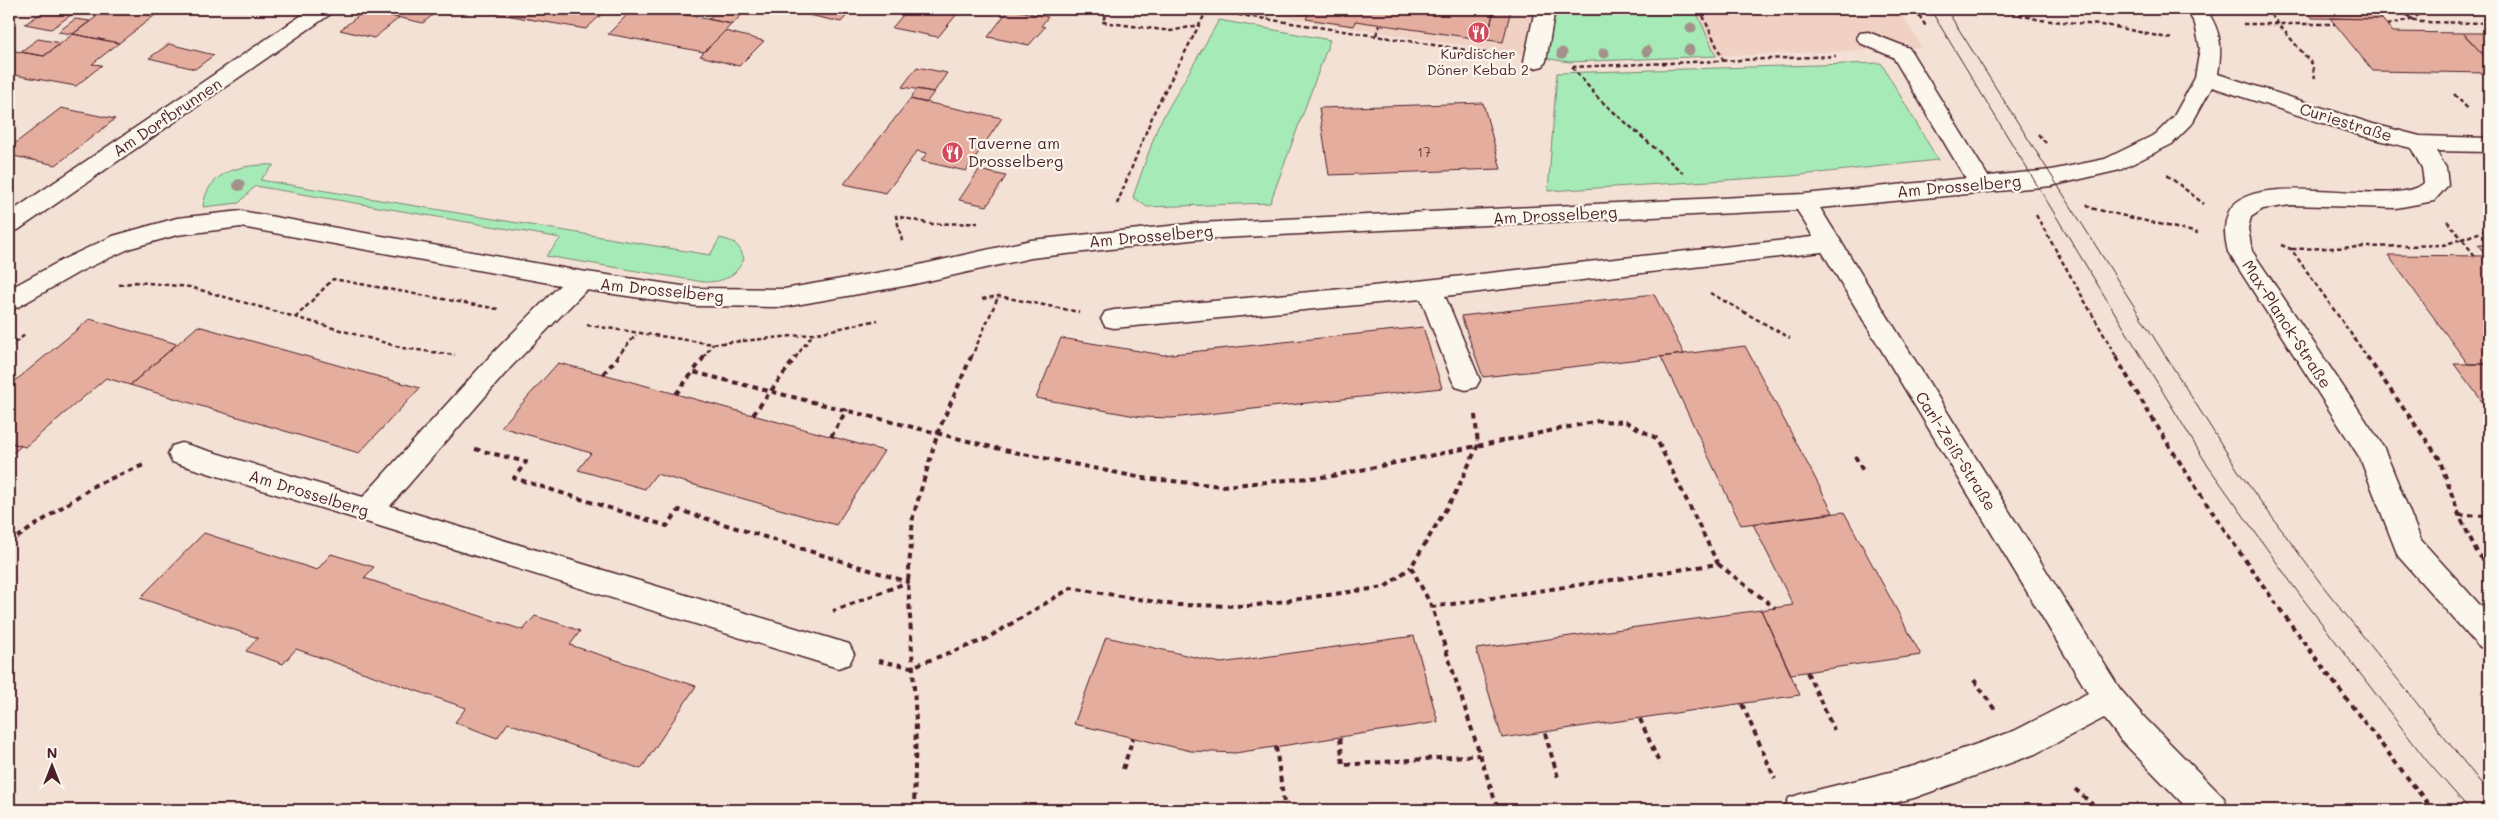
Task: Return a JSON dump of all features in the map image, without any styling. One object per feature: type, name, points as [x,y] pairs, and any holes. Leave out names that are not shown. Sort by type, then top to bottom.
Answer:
[{"type":"street","name":"Am Dorfbrunnen","points":[[9,224],[325,9]]},
{"type":"street","points":[[1535,61],[1544,9]]},
{"type":"street","name":"Am Drosselberg","points":[[9,300],[78,261],[138,236],[186,224],[241,219],[580,280],[696,297],[784,298],[910,276],[1031,249],[1104,240],[1199,231],[1804,202],[2067,174],[2112,165],[2164,139],[2183,120],[2206,78],[2211,48],[2206,24],[2196,9]]},
{"type":"street","points":[[1868,38],[1900,53],[1980,183]]},
{"type":"street","name":"Curiestraße","points":[[2206,78],[2315,114],[2420,143],[2489,145]]},
{"type":"street","name":"Max-Planck-Straße","points":[[2420,143],[2434,168],[2436,185],[2426,195],[2396,200],[2291,197],[2257,202],[2240,213],[2236,228],[2238,243],[2240,252],[2373,454],[2408,547],[2489,636]]},
{"type":"street","name":"Carl-Zeiß-Straße","points":[[1804,202],[2108,699],[2133,729],[2212,810]]},
{"type":"street","points":[[1114,319],[1189,314],[1830,244]]},
{"type":"street","points":[[368,511],[501,361],[580,280]]},
{"type":"street","points":[[1429,288],[1466,380]]},
{"type":"street","name":"Am Drosselberg","points":[[182,454],[838,654]]},
{"type":"street","points":[[1801,810],[1914,782],[2023,743],[2108,699]]},
{"type":"path","points":[[1109,9],[1102,22],[1171,31],[1200,25]]},
{"type":"path","points":[[1201,9],[1535,61]]},
{"type":"path","points":[[1700,9],[1723,60]]},
{"type":"path","points":[[1997,9],[2040,20],[2111,26],[2211,48]]},
{"type":"path","points":[[2266,9],[2312,64],[2315,114]]},
{"type":"path","points":[[2402,9],[2411,19],[2421,22],[2489,23]]},
{"type":"path","points":[[2387,25],[2411,19],[2430,9]]},
{"type":"path","points":[[1104,240],[1155,110],[1207,10]]},
{"type":"path","points":[[2278,23],[2335,24]]},
{"type":"path","points":[[1376,36],[1380,25]]},
{"type":"path","points":[[1721,207],[1599,99],[1572,67],[1900,53]]},
{"type":"path","points":[[2454,94],[2462,103]]},
{"type":"path","points":[[2067,174],[2090,208],[2238,243]]},
{"type":"path","points":[[2172,179],[2205,205]]},
{"type":"path","points":[[2017,180],[2157,427],[2207,507],[2296,633],[2433,810]]},
{"type":"path","points":[[896,216],[931,224],[979,223]]},
{"type":"path","points":[[2291,249],[2443,245],[2489,229]]},
{"type":"path","points":[[2462,239],[2475,256]]},
{"type":"path","points":[[914,810],[916,722],[911,667],[908,582],[913,517],[938,432],[998,296],[1031,249]]},
{"type":"path","points":[[1658,263],[1790,338]]},
{"type":"path","points":[[111,286],[137,282],[190,287],[404,348],[501,361]]},
{"type":"path","points":[[9,348],[32,329]]},
{"type":"path","points":[[603,374],[637,334]]},
{"type":"path","points":[[753,415],[813,334]]},
{"type":"path","points":[[676,394],[713,344]]},
{"type":"path","points":[[693,372],[847,409],[1004,450],[1134,476],[1222,486],[1332,476],[1598,421],[1626,422],[1656,438],[1718,564],[1775,608]]},
{"type":"path","points":[[911,667],[984,640],[1071,588],[1175,606],[1249,606],[1385,587],[1411,567],[1454,494],[1478,445],[1476,419],[1466,380]]},
{"type":"path","points":[[831,437],[847,409]]},
{"type":"path","points":[[433,438],[526,462],[514,478],[667,526],[679,510],[908,582]]},
{"type":"path","points":[[9,543],[95,485],[138,466],[182,454]]},
{"type":"path","points":[[1855,456],[1863,471]]},
{"type":"path","points":[[2459,515],[2489,516]]},
{"type":"path","points":[[1432,607],[1718,564]]},
{"type":"path","points":[[1411,567],[1432,607],[1498,810]]},
{"type":"path","points":[[827,612],[908,582]]},
{"type":"path","points":[[1807,672],[1834,730]]},
{"type":"path","points":[[1974,680],[1995,710]]},
{"type":"path","points":[[1742,704],[1778,786]]},
{"type":"path","points":[[1640,719],[1660,765]]},
{"type":"path","points":[[1544,733],[1559,781]]},
{"type":"path","points":[[1123,768],[1133,738]]},
{"type":"path","points":[[1340,738],[1343,765],[1480,755]]},
{"type":"path","points":[[1276,747],[1285,810]]},
{"type":"path","points":[[2076,789],[2100,810]]},
{"type":"shaded area","points":[[1232,9],[1899,9],[1922,48],[1569,62]]},
{"type":"green space","points":[[1552,9],[1695,9],[1716,56],[1569,62],[1544,58]]},
{"type":"green space","points":[[2425,9],[2489,9],[2489,13],[2440,13]]},
{"type":"green space","points":[[1219,20],[1330,40],[1270,203],[1147,207],[1133,197],[1158,126]]},
{"type":"green space","points":[[1881,63],[1938,160],[1791,176],[1548,191],[1557,73]]},
{"type":"green space","points":[[274,165],[260,180],[710,255],[720,238],[736,244],[741,250],[744,259],[737,270],[728,277],[717,281],[704,282],[546,256],[561,238],[255,186],[239,203],[203,207],[211,185],[219,177],[239,168]]},
{"type":"building","points":[[107,9],[163,9],[119,43],[73,34]]},
{"type":"building","points":[[440,9],[423,23],[366,10]]},
{"type":"building","points":[[471,9],[607,9],[586,29]]},
{"type":"building","points":[[633,9],[656,9],[732,24],[704,52],[608,34]]},
{"type":"building","points":[[719,9],[748,9],[732,24],[708,19]]},
{"type":"building","points":[[781,9],[853,9],[841,22]]},
{"type":"building","points":[[908,9],[933,9],[957,14],[938,37],[892,28]]},
{"type":"building","points":[[1009,9],[1048,17],[1041,26],[1045,27],[1029,45],[988,37]]},
{"type":"building","points":[[1267,9],[1494,9],[1487,40],[1355,21],[1354,26],[1306,19],[1308,15]]},
{"type":"building","points":[[1494,9],[1511,9],[1503,42],[1487,40]]},
{"type":"building","points":[[2305,9],[2373,9],[2382,19],[2312,18]]},
{"type":"building","points":[[366,10],[399,18],[374,38],[340,30]]},
{"type":"building","points":[[45,11],[71,15],[51,29],[25,24]]},
{"type":"building","points":[[2330,18],[2382,19],[2393,32],[2463,33],[2489,61],[2489,73],[2373,71]]},
{"type":"building","points":[[75,19],[90,21],[73,34],[58,32]]},
{"type":"building","points":[[725,31],[764,41],[739,66],[700,56]]},
{"type":"building","points":[[2463,33],[2489,33],[2489,61]]},
{"type":"building","points":[[73,34],[119,43],[92,64],[102,65],[76,86],[9,74],[9,50],[44,56]]},
{"type":"building","points":[[38,39],[61,43],[44,56],[20,52]]},
{"type":"building","points":[[169,44],[214,55],[195,69],[149,58]]},
{"type":"building","points":[[917,67],[947,73],[934,92],[902,87]]},
{"type":"building","points":[[917,89],[934,92],[926,103],[910,99]]},
{"type":"building","points":[[910,99],[1002,118],[966,171],[921,161],[927,153],[917,151],[886,193],[844,184]]},
{"type":"building","points":[[1483,103],[1501,169],[1329,175],[1319,108]]},
{"type":"building","points":[[61,108],[115,119],[56,165],[9,155],[9,148]]},
{"type":"building","points":[[979,170],[1006,176],[987,206],[959,200]]},
{"type":"building","points":[[2478,245],[2489,245],[2489,259]]},
{"type":"building","points":[[2388,255],[2487,256],[2489,259],[2489,364],[2468,364]]},
{"type":"building","points":[[1654,294],[1684,354],[1483,377],[1461,316]]},
{"type":"building","points":[[90,319],[177,344],[130,385],[106,378],[25,447],[9,442],[9,386]]},
{"type":"building","points":[[198,326],[420,388],[359,453],[130,385]]},
{"type":"building","points":[[1423,327],[1442,388],[1172,418],[1141,417],[1036,398],[1061,338],[1163,355]]},
{"type":"building","points":[[1745,346],[1833,513],[1741,525],[1661,357]]},
{"type":"building","points":[[558,363],[884,451],[836,525],[656,474],[645,489],[578,470],[591,453],[501,427]]},
{"type":"building","points":[[2454,364],[2489,364],[2489,412],[2476,393]]},
{"type":"building","points":[[9,442],[21,446],[9,457]]},
{"type":"building","points":[[1844,512],[1921,655],[1791,674],[1761,610],[1793,605],[1753,524]]},
{"type":"building","points":[[204,533],[317,570],[331,554],[374,567],[364,578],[523,630],[535,616],[558,623],[580,631],[570,645],[696,686],[641,769],[508,723],[497,738],[455,722],[466,708],[296,649],[283,664],[246,651],[258,638],[140,598]]},
{"type":"building","points":[[1761,610],[1800,695],[1502,738],[1476,649]]},
{"type":"building","points":[[1414,636],[1438,722],[1235,753],[1191,751],[1074,724],[1106,637],[1221,663]]},
{"type":"tram line","points":[[1930,9],[2208,466],[2297,591],[2427,761],[2470,810]]},
{"type":"tram line","points":[[1946,9],[2239,472],[2322,585],[2489,793]]},
{"type":"place","name":"Kurdischer Döner Kebab 2","points":[[1478,32]]},
{"type":"place","name":"Taverne am Drosselberg","points":[[952,152]]}]
